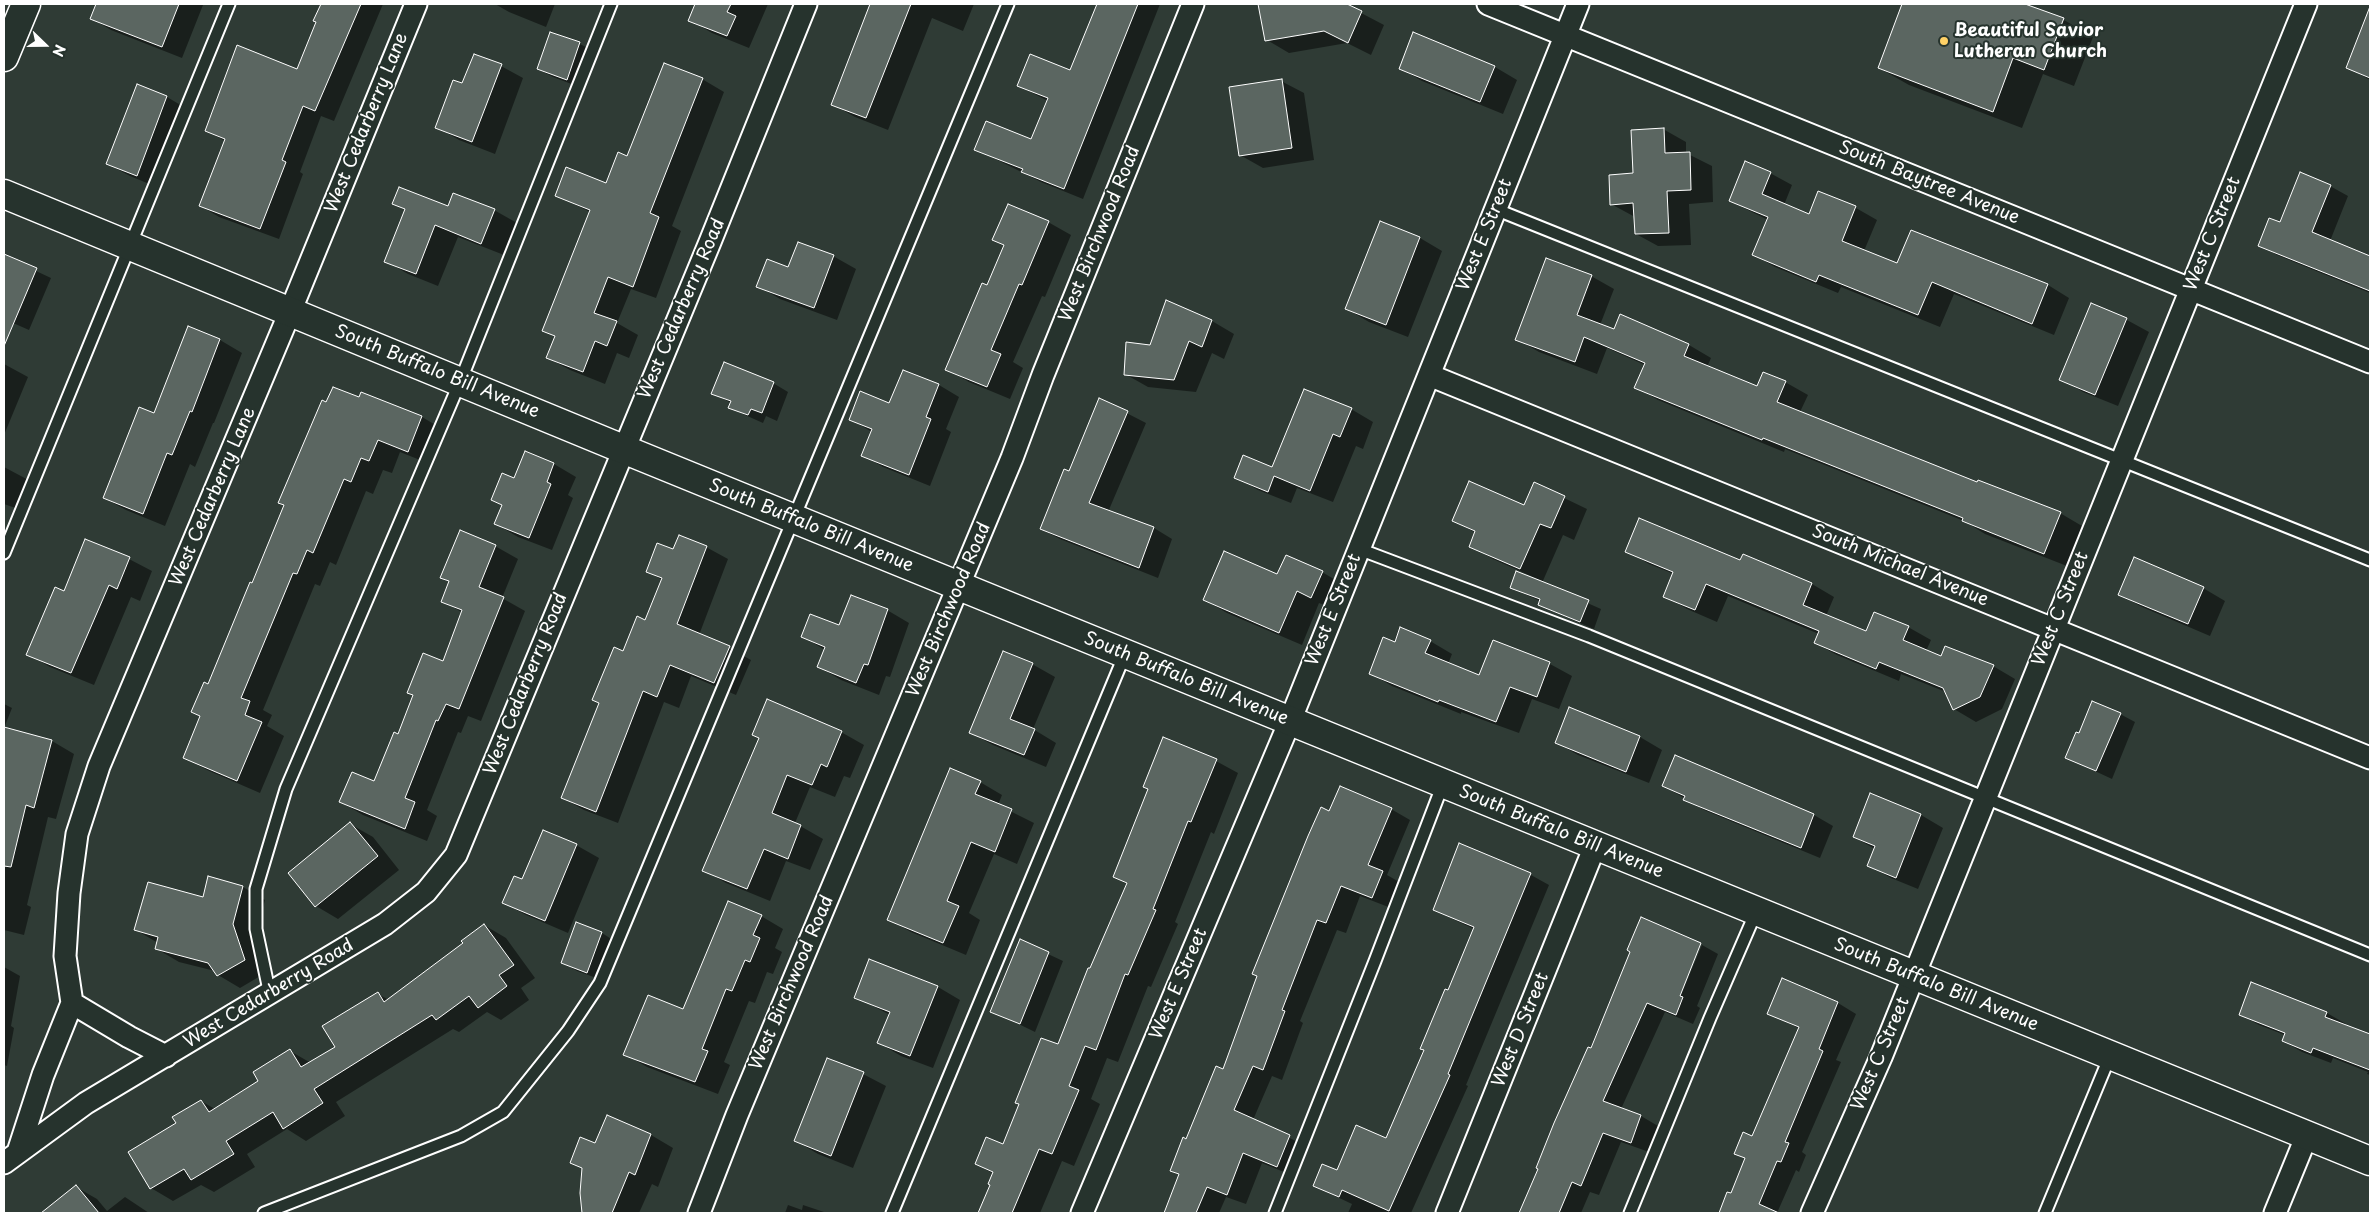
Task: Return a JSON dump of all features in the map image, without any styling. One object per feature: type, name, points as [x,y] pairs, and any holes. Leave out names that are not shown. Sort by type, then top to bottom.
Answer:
[{"type":"main road","points":[[4,56],[26,4]]},
{"type":"main road","name":"South Buffalo Bill Avenue","points":[[4,194],[1756,912],[2370,1161]]},
{"type":"street","name":"West Cedarberry Lane","points":[[72,1003],[65,956],[69,893],[78,834],[99,766],[290,312],[416,4]]},
{"type":"street","name":"West Cedarberry Road","points":[[11,1157],[86,1103],[270,994],[392,918],[426,892],[456,855],[806,4]]},
{"type":"street","name":"West Birchwood Road","points":[[698,1213],[737,1114],[1012,458],[1046,366],[1193,4]]},
{"type":"street","name":"South Baytree Avenue","points":[[1488,4],[2370,362]]},
{"type":"street","name":"West E Street","points":[[1082,1213],[1290,721],[1578,4]]},
{"type":"street","name":"West C Street","points":[[1812,1213],[1881,1057],[2306,4]]},
{"type":"street","name":"South Michael Avenue","points":[[1429,375],[2370,758]]},
{"type":"street","name":"West D Street","points":[[1446,1213],[1595,846]]},
{"type":"street","points":[[11,1157],[72,1003],[129,1037],[166,1056]]},
{"type":"street","points":[[2275,1213],[2306,1136]]},
{"type":"lane","points":[[4,553],[128,245],[229,4]]},
{"type":"lane","points":[[270,994],[256,929],[256,889],[283,798],[460,382],[611,4]]},
{"type":"lane","points":[[264,1213],[453,1140],[503,1112],[568,1031],[600,983],[792,518],[1008,4]]},
{"type":"lane","points":[[1496,209],[2370,560]]},
{"type":"lane","points":[[1359,549],[1590,636],[2370,955]]},
{"type":"lane","points":[[892,1213],[1125,654]]},
{"type":"lane","points":[[1275,1213],[1443,784]]},
{"type":"lane","points":[[1630,1213],[1710,1018],[1756,912]]},
{"type":"lane","points":[[2046,1213],[2110,1056]]},
{"type":"building","points":[[96,4],[179,4],[162,47],[90,19]]},
{"type":"building","points":[[321,4],[361,4],[315,111],[303,106],[282,160],[286,162],[260,229],[199,206],[225,139],[205,131],[237,45],[297,69],[316,22],[313,21]]},
{"type":"building","points":[[695,4],[731,4],[727,12],[736,16],[727,36],[688,21]]},
{"type":"building","points":[[870,4],[911,4],[866,118],[831,105]]},
{"type":"building","points":[[1097,4],[1138,4],[1064,189],[1021,172],[1023,169],[974,150],[986,121],[1031,139],[1048,98],[1017,86],[1030,54],[1070,70]]},
{"type":"building","points":[[1258,4],[1347,4],[1362,11],[1348,43],[1324,31],[1265,41]]},
{"type":"building","points":[[1902,4],[2025,4],[2064,18],[2044,70],[2013,58],[1993,112],[1878,68]]},
{"type":"building","points":[[2370,10],[2370,78],[2346,68]]},
{"type":"building","points":[[550,32],[580,42],[567,80],[537,69]]},
{"type":"building","points":[[1413,32],[1495,66],[1480,102],[1399,69]]},
{"type":"building","points":[[474,54],[502,64],[472,142],[435,128],[453,80],[462,83]]},
{"type":"building","points":[[664,63],[703,78],[650,213],[659,217],[633,287],[608,277],[594,313],[617,321],[607,346],[595,341],[583,372],[546,358],[555,336],[542,331],[590,210],[555,196],[566,167],[606,183],[618,152],[627,156]]},
{"type":"building","points":[[1282,79],[1292,148],[1239,156],[1229,87]]},
{"type":"building","points":[[137,84],[167,96],[137,176],[106,164]]},
{"type":"building","points":[[1664,128],[1665,153],[1690,152],[1691,190],[1667,191],[1669,233],[1635,234],[1633,203],[1610,205],[1609,175],[1633,173],[1631,130]]},
{"type":"building","points":[[1745,161],[1771,172],[1762,194],[1809,214],[1818,191],[1856,206],[1842,241],[1897,263],[1911,230],[2048,284],[2032,324],[1932,282],[1918,315],[1819,275],[1816,282],[1752,255],[1768,217],[1729,201]]},
{"type":"building","points":[[2300,172],[2331,185],[2312,232],[2370,256],[2370,291],[2258,246],[2269,218],[2280,222]]},
{"type":"building","points":[[399,187],[448,206],[453,193],[495,209],[481,244],[435,225],[416,274],[384,262],[405,209],[392,204]]},
{"type":"building","points":[[1008,204],[1049,221],[1022,285],[1019,284],[991,350],[1001,354],[987,387],[945,370],[982,283],[987,285],[1004,245],[992,240]]},
{"type":"building","points":[[1380,221],[1420,237],[1386,325],[1345,309]]},
{"type":"building","points":[[798,242],[834,255],[814,308],[756,287],[767,259],[788,267]]},
{"type":"building","points":[[4,254],[37,268],[4,346]]},
{"type":"building","points":[[1546,258],[1592,275],[1577,315],[1614,329],[1620,314],[1689,344],[1684,356],[1757,386],[1763,372],[1786,381],[1777,402],[1977,482],[1978,480],[2061,512],[2044,554],[1962,521],[1963,518],[1634,388],[1645,363],[1584,337],[1575,362],[1515,340]]},
{"type":"building","points":[[1166,300],[1212,320],[1202,347],[1189,341],[1174,380],[1124,375],[1126,342],[1150,345]]},
{"type":"building","points":[[2091,303],[2127,318],[2095,395],[2059,380]]},
{"type":"building","points":[[188,326],[220,339],[192,412],[190,411],[172,455],[167,453],[143,514],[103,498],[139,407],[154,413]]},
{"type":"building","points":[[724,362],[774,382],[762,413],[751,409],[748,415],[728,408],[731,401],[711,394]]},
{"type":"building","points":[[903,370],[939,384],[926,417],[931,419],[909,475],[861,456],[872,429],[849,420],[860,391],[889,403]]},
{"type":"building","points":[[333,387],[359,397],[361,392],[422,416],[408,452],[378,440],[369,461],[361,458],[351,482],[344,479],[313,553],[307,550],[297,574],[293,573],[241,698],[250,701],[245,715],[262,722],[237,781],[183,758],[200,716],[191,712],[204,682],[208,684],[250,582],[252,583],[284,505],[278,503],[322,400],[326,402]]},
{"type":"building","points":[[1304,389],[1352,408],[1340,437],[1333,434],[1310,491],[1274,476],[1268,492],[1234,478],[1243,455],[1272,467]]},
{"type":"building","points":[[1099,398],[1128,411],[1089,503],[1154,527],[1139,568],[1040,529],[1064,469],[1069,471]]},
{"type":"building","points":[[525,451],[554,463],[547,482],[551,484],[529,538],[494,524],[502,505],[491,500],[502,473],[514,478]]},
{"type":"building","points":[[1469,481],[1524,505],[1534,482],[1565,496],[1551,528],[1540,524],[1520,569],[1469,547],[1475,531],[1452,521]]},
{"type":"building","points":[[1639,518],[1740,560],[1743,554],[1812,583],[1803,605],[1866,631],[1874,612],[1909,626],[1903,640],[1941,656],[1945,646],[1994,665],[1980,697],[1953,710],[1943,688],[1879,662],[1876,669],[1814,643],[1819,631],[1706,584],[1695,610],[1663,597],[1673,572],[1625,552]]},
{"type":"building","points":[[460,530],[496,545],[479,587],[504,597],[459,709],[446,704],[438,721],[436,720],[405,798],[415,802],[405,829],[339,802],[352,772],[374,781],[394,732],[398,734],[413,695],[407,693],[423,653],[443,661],[462,610],[441,602],[449,581],[440,578]]},
{"type":"building","points":[[679,535],[707,546],[677,624],[730,646],[714,683],[670,665],[657,697],[643,691],[596,812],[561,798],[599,703],[592,700],[614,647],[623,651],[637,616],[645,620],[662,578],[646,572],[657,543],[673,549]]},
{"type":"building","points":[[85,539],[130,557],[117,589],[109,585],[71,673],[26,655],[55,587],[64,591]]},
{"type":"building","points":[[1224,551],[1277,574],[1286,555],[1323,571],[1311,598],[1297,591],[1279,633],[1203,600]]},
{"type":"building","points":[[2134,557],[2204,587],[2188,624],[2118,595]]},
{"type":"building","points":[[1516,571],[1589,600],[1580,622],[1538,605],[1540,599],[1510,588]]},
{"type":"building","points":[[851,595],[888,609],[868,665],[864,664],[856,683],[817,667],[825,647],[801,637],[810,614],[839,625]]},
{"type":"building","points":[[1400,627],[1431,640],[1425,653],[1479,675],[1493,640],[1550,662],[1537,697],[1510,687],[1496,722],[1439,700],[1438,702],[1369,674],[1383,637],[1395,642]]},
{"type":"building","points":[[1003,651],[1033,663],[1010,719],[1035,729],[1024,755],[969,733]]},
{"type":"building","points":[[767,699],[842,731],[827,767],[821,764],[812,785],[787,775],[772,813],[801,825],[788,859],[764,849],[747,889],[702,871],[759,738],[752,735]]},
{"type":"building","points":[[2092,701],[2121,713],[2096,771],[2065,758],[2076,732],[2079,733]]},
{"type":"building","points":[[1569,707],[1640,736],[1626,772],[1555,743]]},
{"type":"building","points":[[4,727],[52,740],[34,808],[26,805],[11,867],[4,866]]},
{"type":"building","points":[[1163,737],[1217,759],[1191,822],[1188,821],[1153,909],[1156,910],[1128,975],[1125,974],[1096,1050],[1085,1046],[1069,1086],[1079,1090],[1052,1154],[1039,1149],[1012,1213],[978,1213],[990,1185],[988,1184],[993,1172],[975,1164],[986,1137],[1003,1144],[1019,1104],[1015,1103],[1041,1038],[1058,1044],[1088,968],[1090,968],[1127,883],[1113,877],[1148,789],[1143,787]]},
{"type":"building","points":[[1675,755],[1814,814],[1801,848],[1683,800],[1685,796],[1662,786]]},
{"type":"building","points":[[950,768],[981,781],[975,794],[1012,809],[995,852],[971,842],[947,901],[959,906],[943,943],[887,920]]},
{"type":"building","points":[[1340,786],[1392,808],[1368,865],[1383,871],[1372,898],[1341,886],[1326,923],[1317,920],[1282,1010],[1285,1011],[1263,1070],[1253,1066],[1234,1110],[1290,1135],[1277,1167],[1243,1153],[1227,1195],[1207,1187],[1196,1213],[1164,1213],[1179,1174],[1170,1171],[1183,1137],[1186,1139],[1216,1066],[1223,1069],[1257,976],[1252,974],[1308,836],[1321,807],[1329,811]]},
{"type":"building","points":[[1870,793],[1921,814],[1896,878],[1867,866],[1875,846],[1853,837]]},
{"type":"building","points":[[350,822],[378,856],[315,907],[288,873]]},
{"type":"building","points":[[543,830],[577,844],[545,921],[502,903],[514,876],[522,879]]},
{"type":"building","points":[[1459,843],[1531,873],[1448,1074],[1450,1075],[1389,1211],[1342,1190],[1339,1197],[1313,1186],[1322,1164],[1337,1170],[1356,1125],[1386,1138],[1424,1050],[1420,1049],[1445,989],[1448,990],[1474,927],[1433,910]]},
{"type":"building","points":[[208,876],[243,886],[233,924],[245,960],[217,976],[208,963],[155,949],[158,937],[134,930],[148,882],[203,897]]},
{"type":"building","points":[[728,901],[762,915],[753,935],[760,938],[750,962],[745,960],[732,991],[726,989],[702,1049],[708,1051],[695,1082],[623,1055],[648,995],[683,1009]]},
{"type":"building","points":[[1641,917],[1701,943],[1680,996],[1683,997],[1676,1015],[1647,1003],[1603,1101],[1641,1115],[1631,1143],[1603,1133],[1581,1186],[1572,1182],[1559,1213],[1519,1213],[1538,1169],[1536,1168],[1554,1123],[1588,1047],[1591,1048],[1630,952],[1627,950]]},
{"type":"building","points":[[576,922],[602,932],[587,973],[561,963]]},
{"type":"building","points":[[484,924],[514,965],[499,975],[507,986],[478,1008],[469,996],[436,1020],[432,1015],[314,1089],[323,1103],[283,1129],[273,1112],[226,1141],[234,1154],[191,1180],[184,1169],[150,1189],[128,1152],[176,1123],[172,1117],[201,1100],[209,1112],[258,1081],[253,1072],[290,1049],[301,1067],[335,1047],[322,1026],[378,992],[384,1002],[463,943],[461,941]]},
{"type":"building","points":[[1020,939],[1049,952],[1020,1024],[990,1012]]},
{"type":"building","points":[[869,959],[938,986],[910,1056],[877,1043],[890,1012],[854,998]]},
{"type":"building","points":[[1782,978],[1838,1002],[1819,1049],[1823,1051],[1785,1142],[1789,1143],[1781,1162],[1777,1161],[1759,1204],[1779,1213],[1719,1213],[1727,1192],[1731,1193],[1745,1158],[1734,1154],[1743,1132],[1752,1136],[1799,1027],[1767,1014]]},
{"type":"building","points":[[2251,982],[2327,1012],[2325,1017],[2370,1034],[2370,1070],[2313,1048],[2311,1053],[2282,1041],[2285,1033],[2239,1015]]},
{"type":"building","points":[[827,1058],[864,1072],[831,1156],[794,1141]]},
{"type":"building","points":[[607,1115],[651,1134],[635,1175],[629,1172],[612,1213],[582,1213],[580,1193],[582,1168],[570,1163],[580,1137],[595,1143]]},
{"type":"building","points":[[76,1185],[99,1213],[41,1213]]},
{"type":"place","name":"Beautiful Savior Lutheran Church","points":[[1944,41]]}]
